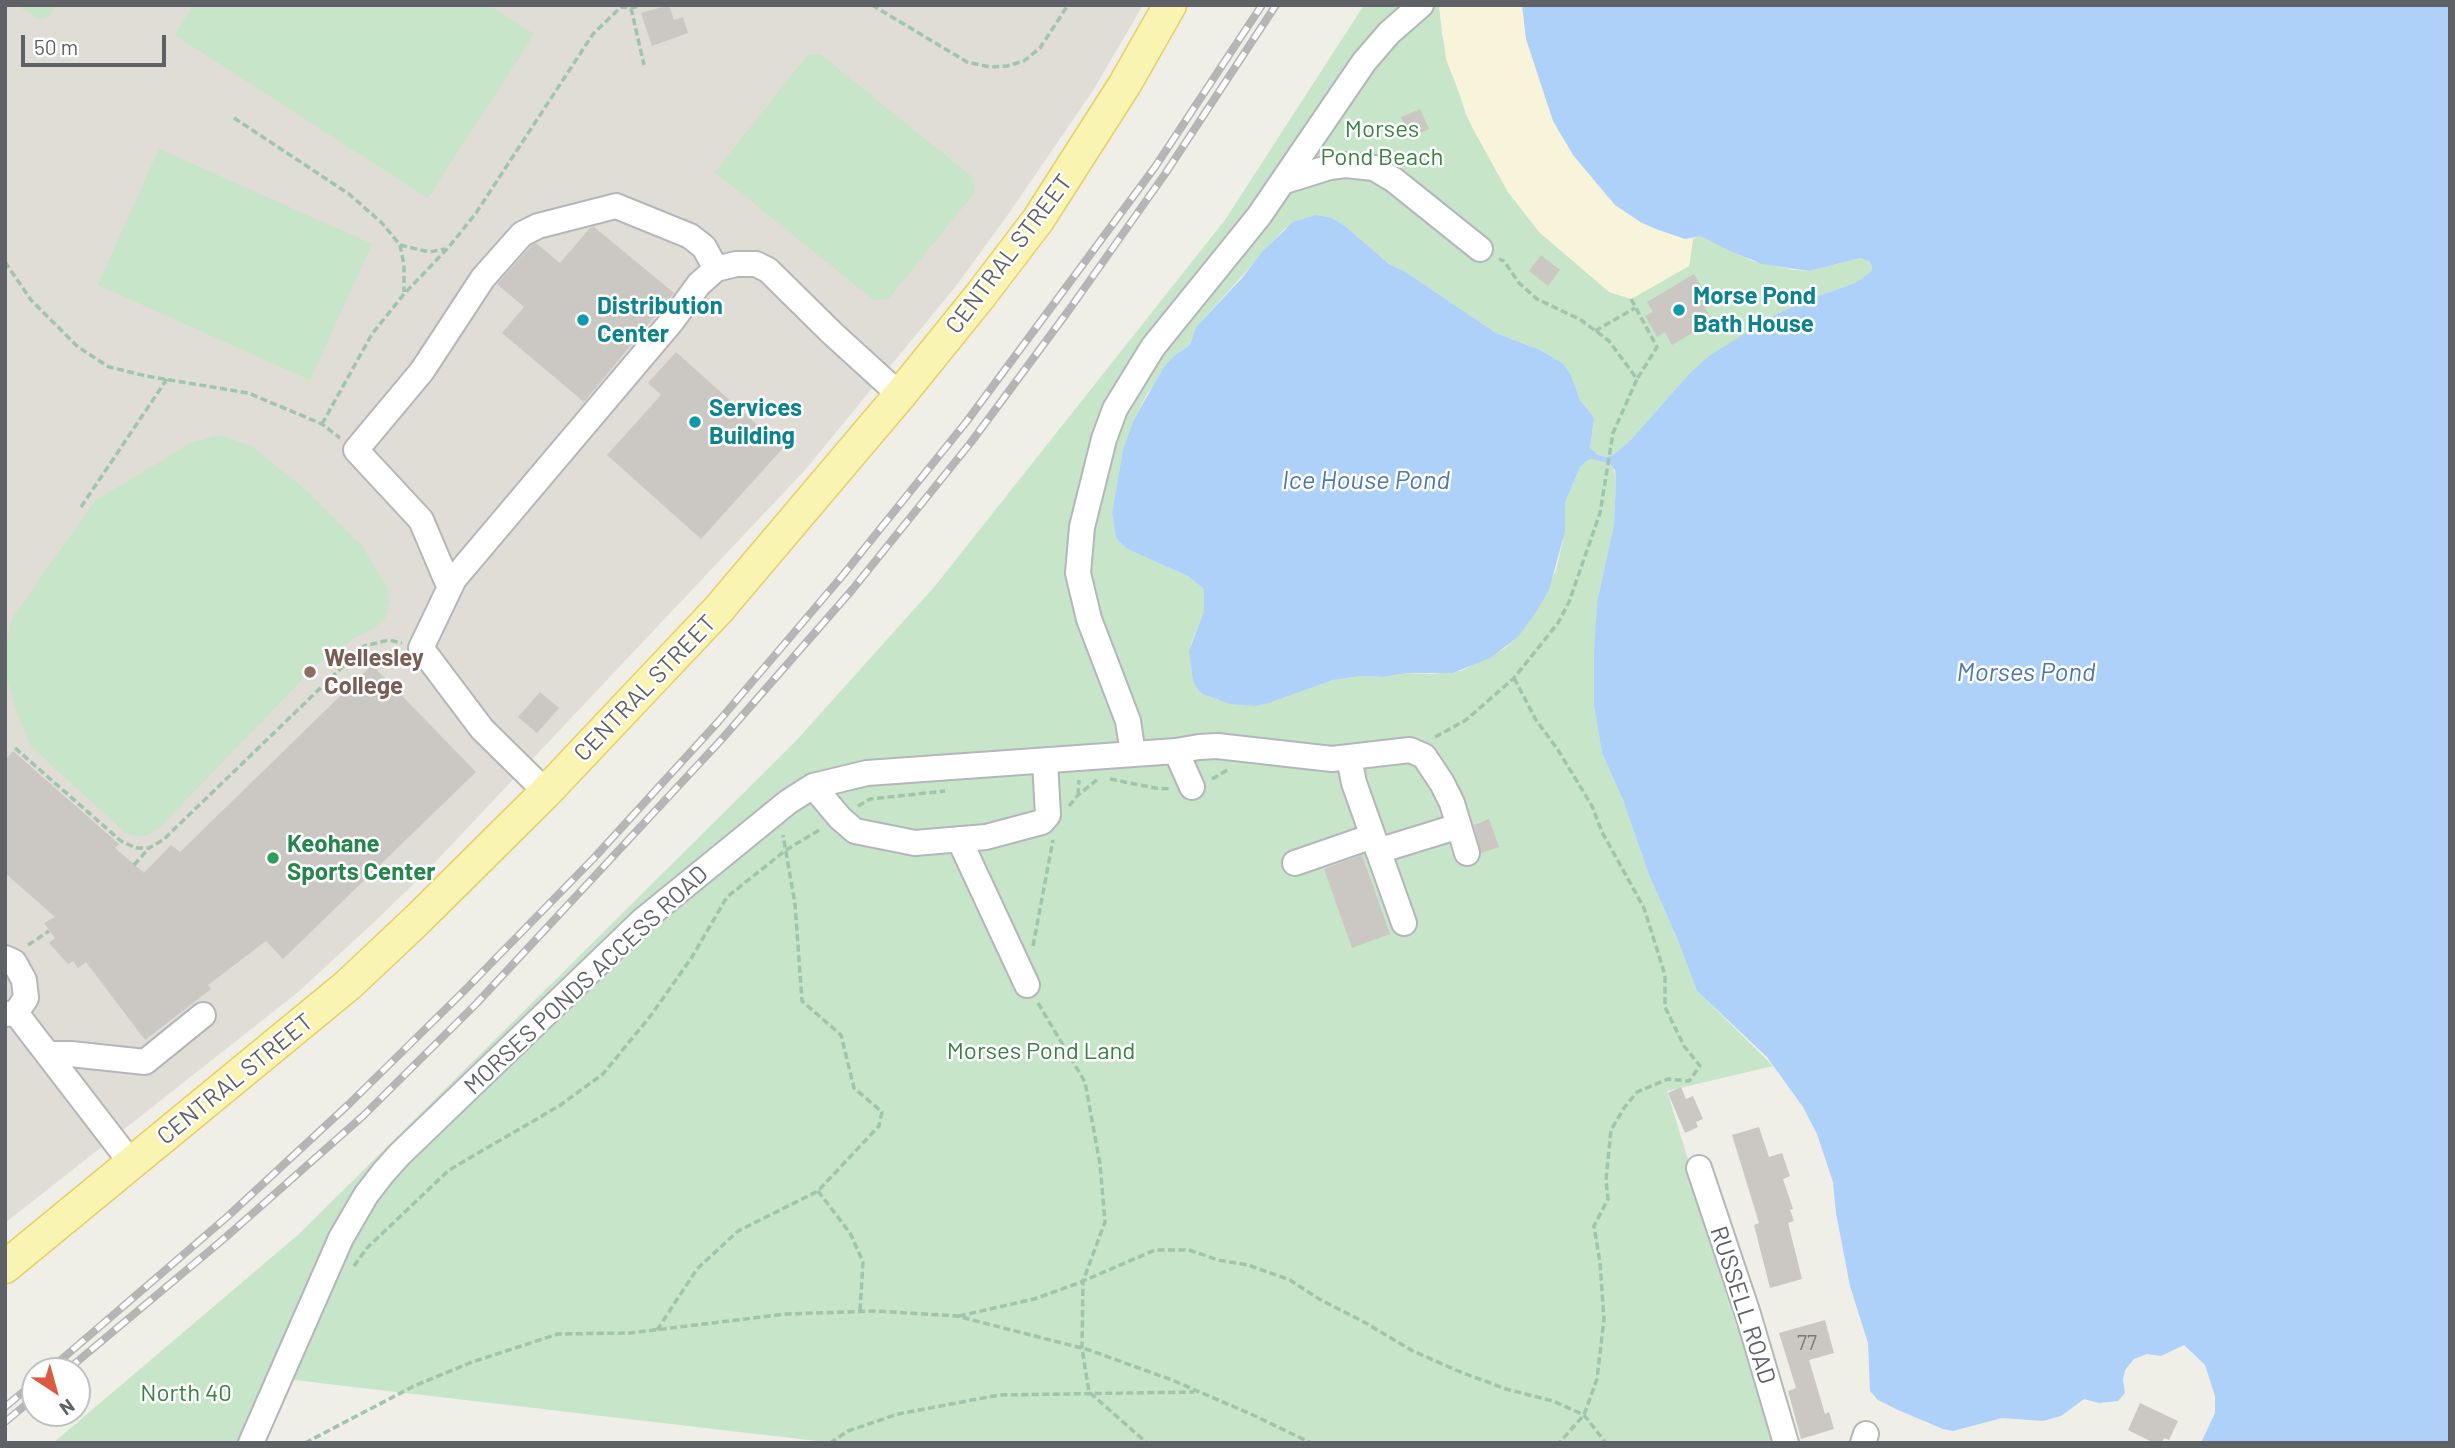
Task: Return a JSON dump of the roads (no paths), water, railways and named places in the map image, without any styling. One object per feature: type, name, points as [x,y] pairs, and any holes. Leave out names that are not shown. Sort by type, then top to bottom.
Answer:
[{"type":"main road","name":"CENTRAL STREET","points":[[5,1267],[348,985],[545,792],[718,610],[900,395],[1038,220],[1125,84],[1170,5]]},
{"type":"street","points":[[1133,754],[1128,721],[1089,619],[1078,573],[1082,527],[1104,439],[1121,395],[1147,354],[1244,236],[1285,181],[1364,62],[1396,26],[1420,5]]},
{"type":"street","points":[[1285,181],[1330,167],[1345,165],[1374,168],[1394,180],[1480,250]]},
{"type":"street","points":[[449,586],[421,520],[356,450],[422,371],[483,278],[522,234],[537,226],[615,206],[690,236],[704,247],[716,269]]},
{"type":"street","points":[[545,792],[482,729],[421,649],[449,586],[630,372],[699,284],[716,269],[736,264],[756,264],[768,270],[900,395]]},
{"type":"street","name":"MORSES PONDS ACCESS ROAD","points":[[251,1443],[341,1238],[366,1195],[383,1173],[643,920],[788,802],[813,786],[867,773],[1046,771],[1133,754],[1217,746],[1318,758],[1349,758],[1401,750],[1418,752],[1430,762],[1442,782],[1459,826]]},
{"type":"street","points":[[1176,751],[1192,788]]},
{"type":"street","points":[[1349,758],[1354,783],[1404,923]]},
{"type":"street","points":[[813,786],[839,817],[855,831],[915,843],[986,837],[1042,822],[1048,815],[1046,771]]},
{"type":"street","points":[[1295,863],[1459,826],[1467,853]]},
{"type":"street","points":[[959,839],[1027,985]]},
{"type":"street","points":[[5,958],[14,962],[24,980],[26,998],[11,1014],[48,1054],[132,1164]]},
{"type":"street","points":[[48,1054],[145,1062],[203,1015]]},
{"type":"street","name":"RUSSELL ROAD","points":[[1699,1168],[1747,1311],[1786,1443]]},
{"type":"water","name":"Morses Pond","points":[[1522,5],[2450,5],[2450,1443],[2201,1443],[2215,1413],[2215,1396],[2205,1365],[2184,1345],[2161,1356],[2147,1354],[2134,1359],[2125,1370],[2125,1393],[2118,1401],[2099,1403],[2084,1399],[2061,1416],[2043,1421],[2002,1418],[1953,1431],[1898,1410],[1878,1400],[1870,1391],[1868,1343],[1850,1286],[1833,1182],[1817,1134],[1803,1107],[1767,1057],[1697,991],[1602,753],[1594,706],[1594,653],[1597,602],[1614,524],[1616,481],[1615,470],[1609,463],[1591,459],[1580,467],[1565,503],[1565,531],[1549,590],[1517,638],[1490,658],[1453,673],[1407,673],[1333,680],[1255,706],[1230,704],[1198,690],[1193,680],[1189,651],[1204,611],[1204,589],[1188,576],[1127,549],[1116,538],[1112,513],[1123,449],[1134,419],[1164,367],[1190,345],[1196,327],[1242,278],[1262,252],[1293,222],[1316,215],[1332,218],[1389,264],[1404,271],[1496,333],[1540,350],[1563,363],[1571,375],[1580,400],[1594,418],[1590,448],[1598,455],[1607,457],[1629,442],[1689,374],[1709,356],[1775,315],[1855,283],[1871,272],[1869,261],[1860,258],[1809,271],[1762,264],[1701,236],[1685,239],[1656,229],[1615,205],[1573,155],[1553,121],[1526,39]]},
{"type":"railway","points":[[64,1357],[227,1217],[349,1104],[593,859],[718,722],[843,575],[967,421],[1155,167],[1262,5]]},
{"type":"railway","points":[[83,1357],[226,1237],[363,1116],[476,1004],[722,739],[852,590],[972,441],[1165,174],[1276,5]]},
{"type":"railway","points":[[5,1407],[21,1394]]},
{"type":"railway","points":[[5,1422],[21,1409]]},
{"type":"place","name":"Morse Pond Bath House","points":[[1679,310]]},
{"type":"place","name":"Distribution Center","points":[[583,320]]},
{"type":"place","name":"Services Building","points":[[695,422]]},
{"type":"place","name":"Wellesley College","points":[[310,672]]},
{"type":"place","name":"Keohane Sports Center","points":[[273,858]]},
{"type":"park label","name":"Morses Pond Beach","points":[[1382,143]]},
{"type":"park label","name":"Morses Pond Land","points":[[1041,1051]]},
{"type":"park label","name":"North 40","points":[[186,1393]]},
{"type":"water label","name":"Ice House Pond","points":[[1366,480]]}]
